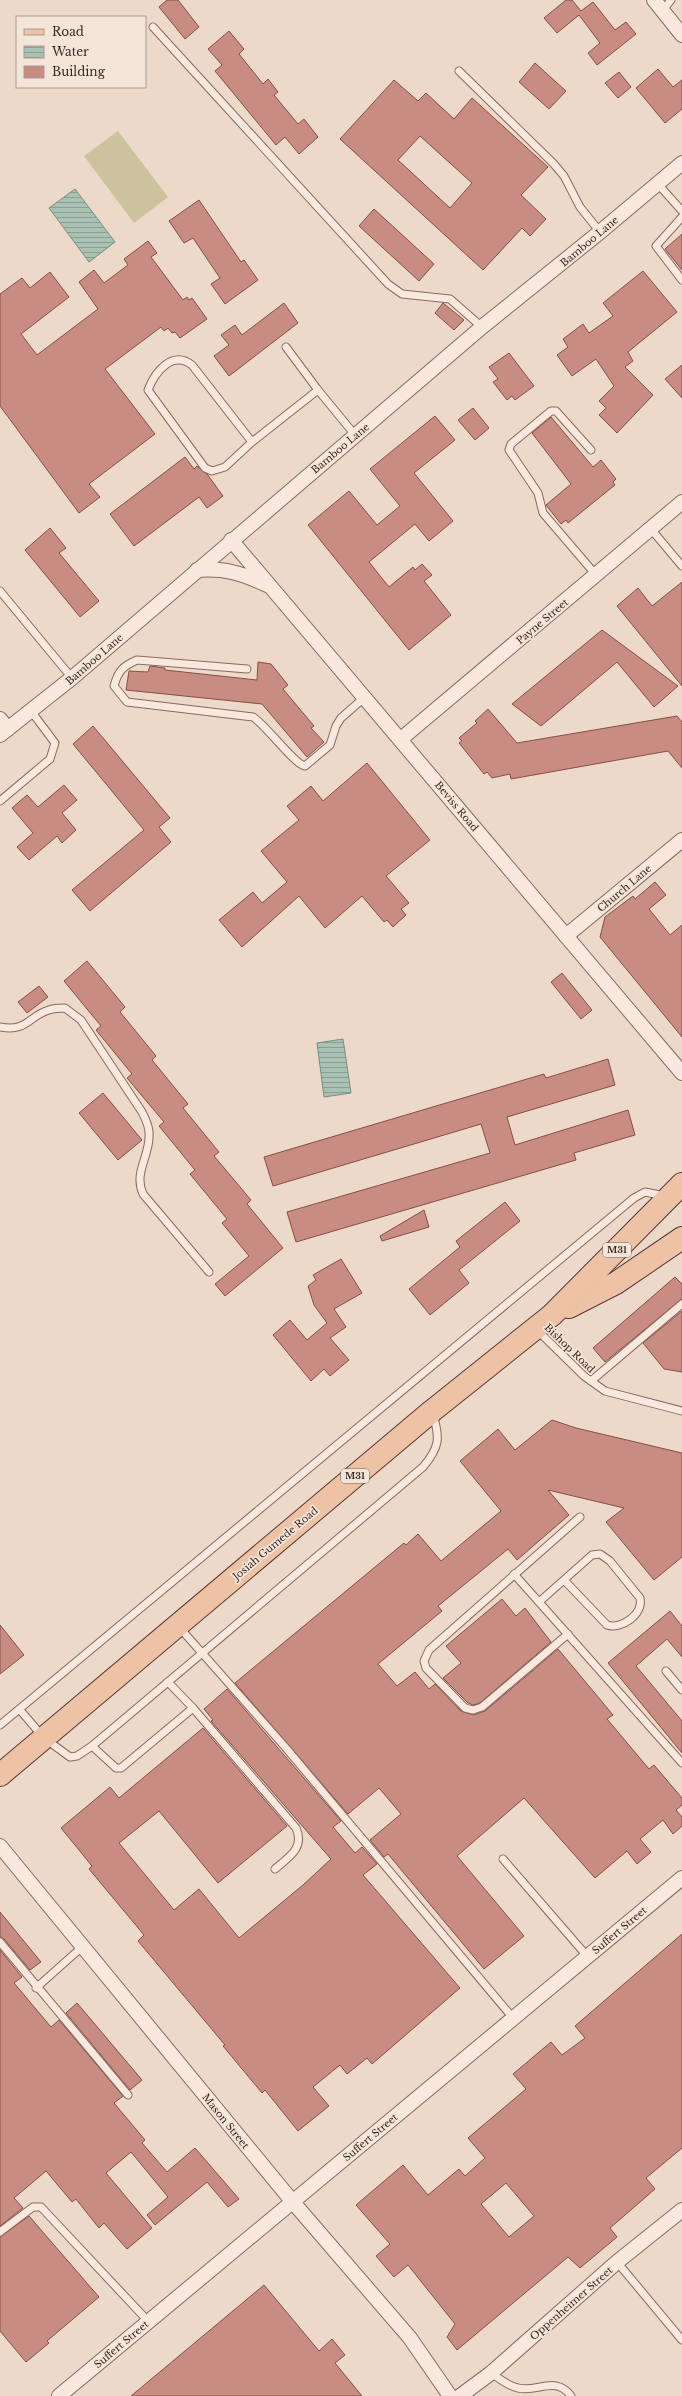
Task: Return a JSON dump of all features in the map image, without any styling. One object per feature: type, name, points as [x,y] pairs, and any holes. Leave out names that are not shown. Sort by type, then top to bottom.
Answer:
[{"type":"main road","name":"Josiah Gumede Road","points":[[0,1775],[432,1411],[552,1315],[676,1191]]},
{"type":"main road","name":"Josiah Gumede Road","points":[[552,1315],[616,1283],[682,1239]]},
{"type":"street","points":[[662,3],[682,35]]},
{"type":"street","name":"Bamboo Lane","points":[[3,728],[32,711],[72,678],[231,540],[482,327],[600,232],[682,163]]},
{"type":"street","name":"Payne Street","points":[[401,739],[652,529],[682,502]]},
{"type":"street","name":"Beviss Road","points":[[231,540],[401,739],[682,1073]]},
{"type":"street","points":[[197,570],[218,568],[231,570],[271,586]]},
{"type":"street","name":"Church Lane","points":[[566,936],[682,840]]},
{"type":"street","name":"Mason Street","points":[[0,1846],[292,2201],[410,2338],[450,2396]]},
{"type":"street","name":"Suffert Street","points":[[58,2396],[682,1878]]},
{"type":"street","name":"Oppenheimer Street","points":[[460,2396],[491,2373],[617,2262],[682,2210]]},
{"type":"lane","points":[[153,27],[388,284],[402,294],[450,299],[482,327]]},
{"type":"lane","points":[[459,71],[553,163],[564,176],[580,206],[600,232]]},
{"type":"lane","points":[[657,183],[682,211]]},
{"type":"lane","points":[[682,217],[656,246],[682,280]]},
{"type":"lane","points":[[286,347],[318,390],[355,435]]},
{"type":"lane","points":[[252,442],[192,365],[185,360],[175,360],[157,372],[148,390],[206,468],[212,470],[225,467],[252,442],[318,390]]},
{"type":"lane","points":[[591,450],[556,411],[551,411],[516,439],[511,444],[509,450],[538,493],[543,513],[596,575]]},
{"type":"lane","points":[[652,529],[682,566]]},
{"type":"lane","points":[[0,591],[72,678]]},
{"type":"lane","points":[[247,669],[137,660],[123,665],[114,686],[127,702],[253,717],[264,724],[296,762],[305,766],[330,745],[336,726],[341,718],[365,697]]},
{"type":"lane","points":[[0,801],[50,759],[54,750],[55,742],[32,711]]},
{"type":"lane","points":[[0,1027],[16,1028],[24,1026],[48,1010],[65,1008],[80,1020],[142,1112],[147,1123],[149,1142],[139,1175],[139,1186],[143,1194],[209,1272]]},
{"type":"lane","points":[[0,1725],[20,1710],[117,1626],[634,1198],[645,1192],[676,1191]]},
{"type":"lane","points":[[591,1381],[682,1304]]},
{"type":"lane","name":"Bishop Road","points":[[535,1329],[591,1381],[605,1391],[682,1412]]},
{"type":"lane","points":[[20,1710],[44,1738],[70,1757],[77,1756],[92,1746],[423,1467],[432,1456],[437,1444],[439,1433],[432,1411]]},
{"type":"lane","points":[[568,1634],[482,1707],[473,1710],[465,1708],[426,1668],[424,1656],[429,1650],[580,1517]]},
{"type":"lane","points":[[539,1602],[592,1555],[600,1554],[610,1561],[640,1598],[641,1604],[638,1612],[621,1626],[614,1628],[607,1625],[564,1580]]},
{"type":"lane","points":[[514,1574],[682,1763]]},
{"type":"lane","points":[[178,1625],[286,1748],[513,2018]]},
{"type":"lane","points":[[666,1671],[682,1690]]},
{"type":"lane","points":[[168,1682],[193,1708],[296,1828],[299,1839],[296,1851],[275,1869]]},
{"type":"lane","points":[[92,1746],[116,1768],[121,1768],[193,1708]]},
{"type":"lane","points":[[503,1859],[587,1956]]},
{"type":"lane","points":[[0,1942],[36,1988],[128,2095]]},
{"type":"lane","points":[[36,1988],[82,1947]]},
{"type":"lane","points":[[0,2232],[33,2207],[41,2207],[148,2322]]},
{"type":"lane","points":[[617,2262],[682,2340]]},
{"type":"lane","points":[[491,2373],[510,2386],[520,2389],[549,2384],[563,2388],[571,2396]]},
{"type":"shaded area","points":[[118,131],[168,197],[134,223],[84,156]]},
{"type":"water","points":[[75,189],[115,242],[89,262],[49,208]]},
{"type":"water","points":[[343,1039],[351,1093],[324,1097],[317,1043]]},
{"type":"building","points":[[167,0],[178,0],[199,27],[185,39],[159,7]]},
{"type":"building","points":[[566,0],[572,0],[581,11],[593,2],[615,30],[626,22],[636,34],[597,65],[588,53],[600,43],[579,15],[557,33],[544,18]]},
{"type":"building","points":[[229,31],[244,49],[239,54],[263,84],[268,79],[278,92],[274,95],[298,124],[304,119],[318,137],[299,154],[285,137],[276,145],[215,71],[222,65],[208,49]]},
{"type":"building","points":[[535,63],[566,91],[549,109],[519,82]]},
{"type":"building","points":[[658,69],[673,87],[682,80],[682,109],[665,123],[636,88]]},
{"type":"building","points":[[619,72],[631,87],[618,98],[605,83]]},
{"type":"building","points":[[394,80],[418,101],[426,93],[454,119],[472,98],[548,167],[521,195],[546,219],[530,236],[522,228],[483,270],[340,139]],"holes":[[[420,136],[472,183],[450,208],[398,160]]]},
{"type":"building","points":[[199,200],[241,262],[244,260],[258,280],[225,304],[211,284],[220,278],[193,238],[184,243],[169,221]]},
{"type":"building","points":[[374,209],[434,264],[419,281],[359,226]]},
{"type":"building","points":[[682,234],[682,270],[665,249]]},
{"type":"building","points":[[148,241],[157,253],[151,257],[183,300],[187,297],[189,300],[192,298],[207,319],[180,338],[175,332],[172,333],[168,328],[164,331],[161,327],[105,369],[155,434],[89,484],[100,497],[79,513],[0,406],[0,294],[22,278],[30,288],[50,272],[69,297],[21,334],[37,355],[98,309],[79,282],[94,270],[104,283],[128,265],[124,259]]},
{"type":"building","points":[[643,271],[677,312],[628,352],[633,361],[625,367],[653,395],[617,433],[599,415],[606,408],[599,401],[614,386],[596,359],[572,376],[557,355],[568,347],[563,339],[583,324],[589,333],[613,316],[603,303]]},
{"type":"building","points":[[284,303],[298,323],[229,376],[214,356],[229,345],[221,335],[235,325],[242,335]]},
{"type":"building","points":[[443,303],[464,320],[454,330],[435,313]]},
{"type":"building","points":[[509,353],[534,386],[515,400],[512,396],[507,400],[493,382],[498,379],[489,367]]},
{"type":"building","points":[[682,365],[682,398],[665,379]]},
{"type":"building","points":[[473,408],[489,428],[475,440],[458,420]]},
{"type":"building","points":[[435,416],[455,440],[414,473],[453,521],[429,541],[415,524],[369,562],[389,587],[413,567],[415,570],[422,564],[432,575],[424,581],[451,615],[409,650],[308,525],[349,491],[377,525],[400,506],[370,469]]},
{"type":"building","points":[[551,417],[593,467],[601,460],[616,479],[613,482],[615,485],[568,523],[566,520],[561,524],[546,505],[571,484],[532,433]]},
{"type":"building","points":[[185,457],[194,469],[197,466],[207,474],[223,496],[207,508],[199,497],[134,546],[110,514]]},
{"type":"building","points":[[50,528],[66,548],[59,553],[99,601],[80,617],[25,550]]},
{"type":"building","points":[[682,582],[682,686],[617,606],[638,588],[652,606]]},
{"type":"building","points":[[602,630],[678,686],[654,707],[617,662],[541,726],[512,704]]},
{"type":"building","points":[[258,662],[271,664],[288,685],[283,689],[314,726],[311,728],[324,742],[307,757],[262,704],[126,690],[129,671],[148,672],[150,666],[165,668],[165,670],[257,680]]},
{"type":"building","points":[[488,709],[517,743],[677,716],[682,722],[682,768],[668,751],[511,779],[510,774],[492,778],[487,772],[484,774],[459,743],[462,741],[459,738],[477,723],[475,721]]},
{"type":"building","points":[[93,726],[170,818],[159,827],[171,842],[90,911],[72,890],[144,830],[73,744]]},
{"type":"building","points":[[367,763],[430,840],[386,876],[409,903],[401,909],[406,915],[393,927],[387,920],[384,922],[362,896],[325,928],[299,896],[242,947],[219,920],[253,892],[262,903],[287,882],[261,851],[299,820],[287,806],[311,786],[323,801]]},
{"type":"building","points":[[64,785],[77,800],[62,813],[76,830],[62,843],[57,836],[29,860],[17,847],[33,833],[12,808],[27,795],[38,807]]},
{"type":"building","points":[[655,882],[666,895],[649,909],[670,935],[682,925],[682,1037],[600,937],[605,917],[633,896],[635,899]]},
{"type":"building","points":[[87,961],[125,1007],[120,1012],[156,1056],[152,1060],[188,1104],[183,1108],[219,1152],[214,1156],[251,1200],[247,1204],[283,1248],[225,1296],[215,1284],[249,1256],[222,1223],[227,1219],[190,1174],[195,1170],[159,1126],[164,1122],[127,1078],[132,1074],[96,1030],[101,1026],[64,981]]},
{"type":"building","points":[[562,973],[592,1010],[581,1019],[551,982]]},
{"type":"building","points":[[39,986],[48,997],[27,1013],[18,1002]]},
{"type":"building","points":[[608,1059],[615,1085],[507,1117],[515,1145],[628,1110],[635,1135],[574,1153],[576,1160],[296,1242],[287,1212],[490,1153],[481,1124],[273,1186],[264,1157],[544,1074],[546,1078]]},
{"type":"building","points":[[103,1093],[142,1140],[118,1160],[79,1113]]},
{"type":"building","points":[[505,1202],[520,1221],[459,1270],[469,1283],[430,1315],[409,1289],[460,1247],[456,1241]]},
{"type":"building","points":[[424,1210],[429,1227],[382,1241],[380,1236]]},
{"type":"building","points":[[341,1259],[362,1293],[334,1309],[346,1327],[330,1338],[349,1360],[330,1376],[324,1369],[311,1381],[273,1335],[290,1320],[307,1340],[327,1323],[314,1305],[308,1286],[316,1280],[313,1275]]},
{"type":"building","points":[[675,1277],[682,1284],[682,1299],[605,1362],[593,1348]]},
{"type":"building","points":[[682,1311],[682,1372],[664,1369],[643,1343]]},
{"type":"building","points":[[552,1420],[576,1428],[682,1453],[682,1557],[654,1580],[606,1522],[624,1508],[548,1490],[569,1515],[517,1560],[508,1549],[438,1606],[442,1611],[378,1664],[397,1686],[415,1672],[429,1689],[435,1684],[461,1711],[474,1715],[485,1711],[558,1649],[613,1715],[607,1719],[649,1769],[654,1765],[682,1798],[682,1805],[676,1810],[682,1817],[682,1826],[673,1834],[663,1820],[640,1839],[651,1852],[637,1864],[627,1851],[595,1878],[524,1798],[457,1856],[524,1936],[484,1969],[388,1854],[384,1857],[370,1840],[401,1814],[379,1788],[348,1814],[235,1683],[404,1543],[406,1545],[418,1534],[441,1561],[501,1511],[460,1461],[498,1429],[515,1450]]},
{"type":"building","points":[[502,1599],[516,1616],[525,1608],[551,1642],[480,1703],[473,1705],[468,1703],[443,1678],[461,1663],[446,1646]]},
{"type":"building","points":[[670,1611],[682,1626],[682,1657],[667,1639],[636,1666],[682,1721],[682,1753],[608,1663]]},
{"type":"building","points":[[0,1625],[24,1655],[0,1674]]},
{"type":"building","points":[[227,1689],[341,1821],[333,1827],[355,1853],[362,1847],[377,1864],[363,1875],[460,1988],[372,2064],[367,2058],[347,2074],[340,2065],[313,2087],[329,2106],[298,2131],[265,2090],[262,2093],[223,2046],[225,2045],[138,1941],[144,1935],[89,1869],[92,1866],[61,1828],[110,1787],[119,1798],[203,1728],[287,1826],[218,1883],[159,1811],[119,1843],[174,1910],[199,1889],[239,1938],[303,1885],[331,1859],[211,1721],[213,1720],[204,1709]]},
{"type":"building","points":[[0,1912],[41,1962],[30,1970],[4,1939],[0,1937]]},
{"type":"building","points":[[682,1934],[682,2148],[646,2178],[655,2189],[610,2228],[617,2237],[580,2268],[568,2257],[457,2350],[447,2337],[455,2324],[408,2265],[394,2277],[376,2256],[390,2244],[356,2205],[403,2165],[428,2195],[459,2169],[465,2176],[485,2158],[468,2138],[526,2089],[513,2074],[551,2042],[562,2055],[585,2038],[575,2026]],"holes":[[[506,2183],[534,2216],[509,2237],[481,2204]]]},
{"type":"building","points":[[0,1950],[22,1977],[14,1983],[51,2027],[59,2020],[123,2096],[114,2103],[145,2140],[142,2143],[167,2172],[195,2148],[239,2199],[228,2207],[207,2182],[155,2225],[147,2215],[168,2197],[131,2152],[106,2173],[152,2228],[127,2249],[104,2223],[99,2228],[76,2199],[72,2202],[46,2171],[14,2198],[23,2208],[0,2226]]},
{"type":"building","points":[[77,2003],[142,2080],[130,2090],[66,2013]]},
{"type":"building","points":[[29,2216],[99,2297],[47,2341],[49,2343],[26,2362],[0,2331],[0,2237]]},
{"type":"building","points":[[264,2285],[319,2351],[332,2339],[345,2355],[335,2363],[362,2396],[131,2396]]}]
